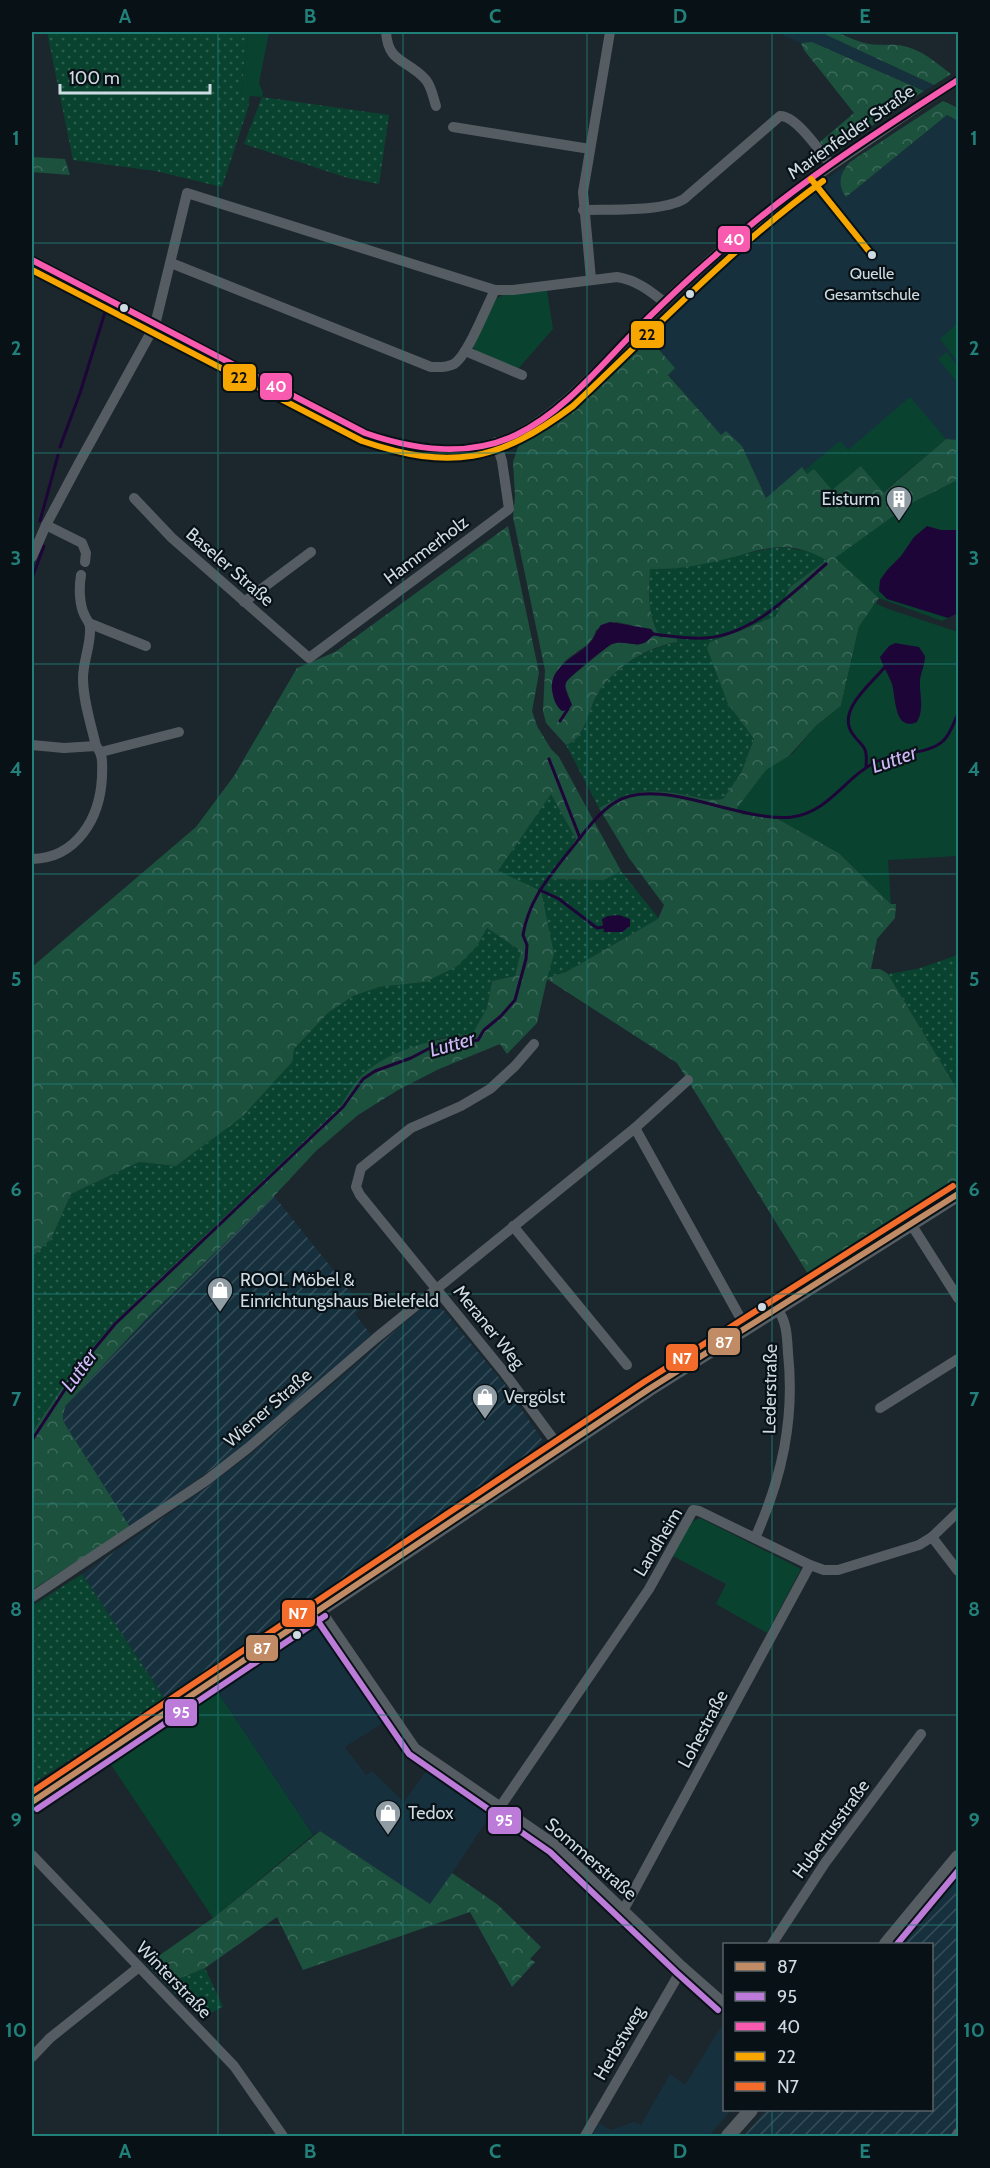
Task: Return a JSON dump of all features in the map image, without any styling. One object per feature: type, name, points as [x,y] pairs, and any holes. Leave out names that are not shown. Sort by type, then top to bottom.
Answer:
[{"type":"main road","points":[[32,1802],[560,1448],[958,1194]]},
{"type":"street","points":[[386,32],[387,45],[392,54],[425,80],[432,91],[436,106]]},
{"type":"street","points":[[591,279],[583,192],[610,32]]},
{"type":"street","name":"Marienfelder Straße","points":[[32,260],[336,419],[387,441],[416,447],[466,449],[515,435],[568,399],[664,302],[756,220],[831,165],[958,80]]},
{"type":"street","points":[[584,210],[660,207],[676,204],[780,116],[794,121],[831,165]]},
{"type":"street","points":[[453,127],[590,149]]},
{"type":"street","points":[[32,557],[34,542],[46,525],[155,325],[187,193],[495,290],[513,290],[617,277],[643,286],[664,302]]},
{"type":"street","points":[[171,263],[431,367],[443,368],[454,364],[465,351],[495,290]]},
{"type":"street","points":[[465,351],[522,375]]},
{"type":"street","name":"Hammerholz","points":[[309,658],[509,509],[502,461],[496,442]]},
{"type":"street","name":"Baseler Straße","points":[[134,498],[172,538],[309,658]]},
{"type":"street","points":[[46,525],[82,543],[86,553],[85,562]]},
{"type":"street","points":[[244,602],[311,552]]},
{"type":"street","points":[[81,575],[82,605],[84,615],[90,624],[146,645]]},
{"type":"street","points":[[32,859],[53,856],[72,846],[84,834],[98,805],[101,790],[99,749],[86,706],[83,678],[90,624]]},
{"type":"street","points":[[32,745],[99,749],[179,732]]},
{"type":"street","name":"Meraner Weg","points":[[534,1044],[520,1061],[490,1089],[461,1106],[411,1128],[361,1168],[356,1187],[360,1195],[503,1371],[560,1448]]},
{"type":"street","name":"Wiener Straße","points":[[32,1597],[207,1480],[239,1455],[436,1287],[635,1128],[688,1080]]},
{"type":"street","points":[[635,1128],[746,1328]]},
{"type":"street","points":[[911,1224],[958,1298]]},
{"type":"street","points":[[513,1226],[627,1365]]},
{"type":"street","name":"Lederstraße","points":[[755,1538],[770,1504],[783,1461],[788,1431],[790,1370],[786,1324],[777,1309]]},
{"type":"street","points":[[880,1408],[958,1359]]},
{"type":"street","name":"Landheim","points":[[500,1807],[649,1588],[693,1510],[699,1510],[824,1570],[848,1568],[919,1545],[932,1537],[958,1512]]},
{"type":"street","points":[[932,1537],[958,1570]]},
{"type":"street","name":"Lohestraße","points":[[624,1909],[810,1565]]},
{"type":"street","name":"Sommerstraße","points":[[320,1609],[416,1748],[556,1845],[683,1967],[723,2002]]},
{"type":"street","name":"Hubertusstraße","points":[[773,1943],[825,1863],[921,1734]]},
{"type":"street","name":"Winterstraße","points":[[32,1855],[234,2066],[283,2136]]},
{"type":"street","points":[[887,1943],[958,1857]]},
{"type":"street","points":[[32,2057],[50,2038],[139,1967]]},
{"type":"street","name":"Herbstweg","points":[[585,2136],[683,1967]]},
{"type":"street","points":[[728,2136],[749,2111]]},
{"type":"shaded area","points":[[776,32],[820,32],[934,85],[924,91],[812,42],[801,43]]},
{"type":"shaded area","points":[[947,115],[958,121],[958,440],[946,439],[766,498],[742,446],[721,436],[668,374],[674,369],[645,334],[692,293],[691,291],[737,248],[850,162],[843,169],[846,197]]},
{"type":"shaded area","points":[[927,526],[941,530],[958,530],[958,613],[948,618],[887,599],[879,591],[880,580],[888,569],[901,556],[914,537]]},
{"type":"shaded area","points":[[610,622],[651,629],[655,634],[640,644],[612,644],[587,663],[566,683],[566,691],[572,705],[568,710],[562,711],[553,697],[553,678],[562,665],[589,644],[601,625]]},
{"type":"shaded area","points":[[895,643],[919,647],[925,656],[920,680],[921,712],[917,722],[909,724],[900,718],[897,712],[892,684],[880,657],[889,646]]},
{"type":"shaded area","points":[[619,915],[630,919],[630,926],[622,932],[604,932],[602,919]]},
{"type":"shaded area","points":[[274,1196],[363,1307],[355,1314],[371,1335],[247,1444],[130,1527],[63,1421],[66,1405],[148,1317]]},
{"type":"shaded area","points":[[429,1302],[439,1305],[506,1386],[543,1441],[529,1454],[165,1699],[82,1574],[209,1486],[248,1456]]},
{"type":"shaded area","points":[[311,1627],[323,1629],[386,1721],[345,1747],[366,1775],[372,1771],[404,1802],[428,1768],[493,1811],[431,1905],[320,1831],[313,1835],[217,1691]]},
{"type":"shaded area","points":[[958,1877],[958,2136],[744,2136],[765,2111],[933,2111],[933,1943],[903,1943]]},
{"type":"shaded area","points":[[723,2024],[723,2111],[730,2111],[709,2136],[592,2136],[599,2123],[611,2130],[634,2122],[641,2125],[670,2074],[685,2085]]},
{"type":"green space","points":[[47,32],[248,32],[241,94],[250,95],[248,108],[222,187],[156,171],[73,160]]},
{"type":"green space","points":[[248,32],[269,32],[259,83],[263,93],[262,97],[241,95]]},
{"type":"green space","points":[[820,32],[839,34],[869,44],[898,45],[913,49],[951,74],[934,85]]},
{"type":"green space","points":[[812,42],[924,91],[830,154],[820,142],[854,113],[804,50],[801,43]]},
{"type":"green space","points":[[262,97],[389,115],[379,184],[348,178],[244,144]]},
{"type":"green space","points":[[943,101],[958,108],[958,121],[947,115],[846,197],[841,188],[841,179],[850,162]]},
{"type":"green space","points":[[32,157],[65,159],[70,175],[32,172]]},
{"type":"green space","points":[[547,291],[553,329],[517,370],[476,351],[472,346],[496,299],[503,295]]},
{"type":"green space","points":[[958,323],[958,362],[940,339]]},
{"type":"green space","points":[[645,334],[675,368],[668,375],[721,435],[726,431],[742,446],[766,498],[802,467],[807,474],[814,468],[861,466],[884,492],[946,439],[958,440],[958,480],[910,504],[865,585],[879,598],[859,627],[841,706],[817,725],[741,814],[778,819],[839,853],[891,904],[896,904],[895,918],[877,939],[871,969],[880,969],[888,974],[958,1091],[958,1180],[808,1274],[677,1063],[547,979],[537,1023],[507,1054],[500,1044],[439,1069],[398,1090],[358,1115],[316,1151],[274,1196],[148,1317],[66,1405],[63,1421],[130,1527],[32,1590],[32,1432],[78,1364],[142,1295],[340,1107],[361,1076],[386,1058],[400,1052],[429,1042],[473,1033],[487,1008],[492,981],[515,976],[521,951],[487,928],[477,946],[456,967],[425,982],[379,987],[353,996],[328,1013],[294,1049],[292,1062],[242,1117],[176,1166],[139,1162],[71,1194],[51,1239],[32,1257],[32,967],[196,827],[234,776],[297,668],[335,652],[508,526],[539,673],[532,711],[537,726],[551,749],[559,757],[621,871],[604,880],[551,879],[576,839],[551,794],[498,871],[541,891],[554,954],[547,978],[566,972],[658,919],[664,905],[629,858],[599,808],[620,798],[648,791],[669,792],[706,799],[723,799],[741,773],[754,739],[728,704],[707,648],[710,642],[776,616],[790,587],[827,560],[800,549],[777,547],[692,566],[650,569],[650,605],[656,629],[660,638],[665,636],[677,639],[677,642],[644,653],[606,682],[595,698],[583,729],[573,741],[566,745],[546,723],[543,711],[545,670],[513,517],[515,496],[513,462],[519,444],[565,412]],"holes":[[[616,622],[631,625],[639,645],[621,642],[611,644],[566,681],[565,686],[572,705],[554,676],[559,668],[589,643],[596,630]]]},
{"type":"green space","points":[[947,352],[958,367],[958,383],[938,359]]},
{"type":"green space","points":[[910,397],[946,439],[883,492],[861,466],[832,490],[814,469],[807,474],[805,470],[840,441],[848,450]]},
{"type":"green space","points":[[958,480],[958,613],[942,621],[879,598],[835,558],[910,504]]},
{"type":"green space","points":[[783,547],[811,552],[828,560],[790,587],[777,616],[710,642],[728,704],[754,739],[741,773],[723,799],[706,799],[669,792],[648,791],[620,798],[599,808],[566,745],[573,741],[583,729],[595,698],[606,682],[634,659],[677,642],[677,639],[665,636],[660,638],[656,629],[650,605],[650,569],[684,567]]},
{"type":"green space","points":[[875,603],[958,632],[958,901],[956,856],[888,860],[891,904],[839,853],[778,819],[741,814],[737,808],[766,770],[792,754],[817,725],[841,706],[859,627]]},
{"type":"green space","points":[[551,793],[576,839],[551,879],[604,880],[621,871],[659,919],[566,972],[547,978],[498,871]]},
{"type":"green space","points":[[487,928],[521,951],[515,976],[492,981],[487,1008],[473,1033],[438,1039],[360,1077],[340,1107],[142,1295],[49,1406],[32,1432],[32,1257],[51,1239],[71,1194],[139,1162],[176,1166],[242,1117],[291,1062],[294,1049],[328,1013],[353,996],[379,987],[425,982],[477,946]]},
{"type":"green space","points":[[958,955],[958,1091],[888,974],[917,969]]},
{"type":"green space","points":[[700,1518],[801,1569],[767,1633],[716,1604],[726,1584],[673,1556],[690,1523]]},
{"type":"green space","points":[[82,1574],[165,1699],[32,1784],[32,1606]]},
{"type":"green space","points":[[217,1691],[313,1835],[213,1918],[110,1763]]},
{"type":"green space","points":[[320,1831],[430,1904],[452,1873],[497,1904],[541,1947],[530,1959],[535,1962],[512,1987],[470,1912],[303,1970],[277,1917],[205,1968],[166,1984],[147,1964],[213,1918]]},
{"type":"green space","points":[[205,1968],[223,2007],[200,2018],[166,1984]]},
{"type":"waterway","points":[[60,447],[80,393],[106,309]]},
{"type":"waterway","points":[[40,521],[58,455]]},
{"type":"waterway","points":[[32,578],[44,546]]},
{"type":"waterway","points":[[653,634],[705,638],[739,629],[771,611],[826,564]]},
{"type":"waterway","points":[[866,766],[865,750],[852,733],[849,715],[858,698],[884,668]]},
{"type":"waterway","points":[[560,721],[568,709]]},
{"type":"waterway","name":"Lutter","points":[[32,1440],[81,1365],[115,1324],[343,1107],[363,1079],[375,1071],[411,1058],[430,1048],[478,1040],[484,1030],[501,1016],[515,1000],[526,959],[527,945],[523,935],[535,899],[563,859],[608,807],[627,797],[658,794],[765,816],[792,817],[806,813],[828,801],[856,775],[878,761],[937,746],[948,735],[958,714]]},
{"type":"waterway","points":[[549,759],[580,838]]},
{"type":"waterway","points":[[540,890],[559,899],[597,928],[603,927]]},
{"type":"transit line","name":"40","points":[[32,260],[365,433],[421,447],[440,449],[479,447],[516,435],[549,415],[578,390],[673,294],[743,231],[832,163],[958,80]]},
{"type":"transit line","name":"22","points":[[811,179],[872,255]]},
{"type":"transit line","name":"22","points":[[32,270],[362,441],[422,456],[448,458],[473,456],[497,450],[521,439],[573,406],[756,234],[823,181]]},
{"type":"transit line","name":"N7","points":[[32,1792],[644,1382],[953,1186]]},
{"type":"transit line","name":"87","points":[[32,1802],[649,1389],[958,1194]]},
{"type":"transit line","name":"95","points":[[313,1614],[409,1754],[550,1852],[718,2010]]},
{"type":"transit line","name":"95","points":[[37,1809],[325,1616]]},
{"type":"transit line","name":"95","points":[[898,1943],[958,1871]]},
{"type":"place","name":"Quelle Gesamtschule","points":[[872,255]]},
{"type":"place","name":"Eisturm","points":[[899,522]]},
{"type":"place","name":"ROOL Möbel & Einrichtungshaus Bielefeld","points":[[220,1313]]},
{"type":"place","name":"Vergölst","points":[[485,1420]]},
{"type":"place","name":"Tedox","points":[[388,1836]]}]
